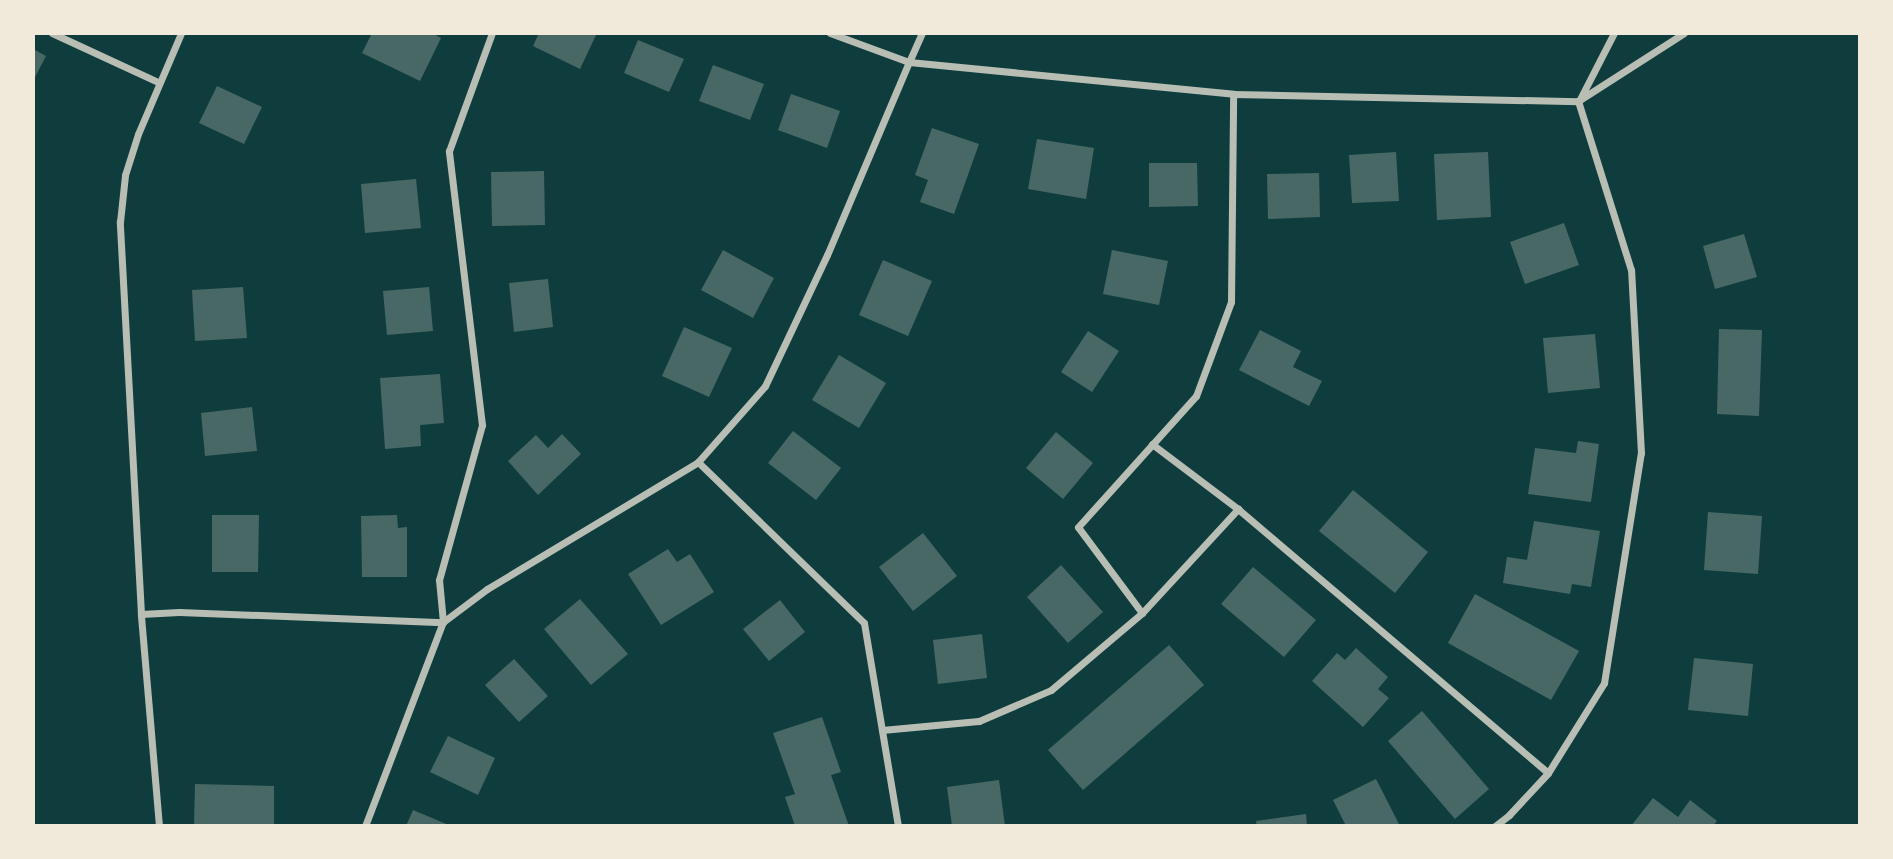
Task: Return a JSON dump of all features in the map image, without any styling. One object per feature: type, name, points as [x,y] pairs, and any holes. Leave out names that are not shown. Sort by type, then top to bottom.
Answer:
[{"type":"street","points":[[52,33],[158,82]]},
{"type":"street","points":[[159,826],[141,614],[120,222],[125,175],[158,82],[181,33]]},
{"type":"street","points":[[365,826],[443,622],[439,580],[482,425],[449,151],[492,33]]},
{"type":"street","points":[[830,33],[909,62],[1233,94],[1578,101],[1684,33]]},
{"type":"street","points":[[141,614],[179,612],[443,622],[487,589],[698,462],[765,386],[827,255],[922,33]]},
{"type":"street","points":[[1495,826],[1509,816],[1548,774],[1604,683],[1641,453],[1631,270],[1578,101],[1614,33]]},
{"type":"street","points":[[1142,613],[1077,527],[1196,396],[1231,302],[1233,94]]},
{"type":"street","points":[[1152,444],[1238,509],[1548,774]]},
{"type":"street","points":[[698,462],[864,623],[898,826]]},
{"type":"street","points":[[881,730],[979,721],[1051,690],[1142,613],[1238,509]]},
{"type":"building","points":[[372,33],[432,33],[441,38],[420,81],[362,53]]},
{"type":"building","points":[[539,33],[597,33],[580,69],[533,46]]},
{"type":"building","points":[[638,40],[684,59],[669,92],[624,73]]},
{"type":"building","points":[[33,49],[46,56],[33,81]]},
{"type":"building","points":[[713,65],[764,84],[750,120],[699,101]]},
{"type":"building","points":[[217,86],[262,107],[244,144],[199,123]]},
{"type":"building","points":[[791,94],[840,111],[827,148],[778,130]]},
{"type":"building","points":[[932,128],[979,144],[954,214],[920,202],[928,180],[915,175]]},
{"type":"building","points":[[1037,139],[1094,148],[1086,199],[1028,189]]},
{"type":"building","points":[[1396,152],[1399,201],[1352,203],[1349,155]]},
{"type":"building","points":[[1488,152],[1491,217],[1437,220],[1434,154]]},
{"type":"building","points":[[1149,163],[1197,163],[1198,206],[1149,207]]},
{"type":"building","points":[[544,171],[545,225],[492,226],[491,172]]},
{"type":"building","points":[[1319,173],[1320,217],[1268,219],[1267,174]]},
{"type":"building","points":[[416,179],[421,228],[365,233],[361,184]]},
{"type":"building","points":[[1564,223],[1579,265],[1525,284],[1510,242]]},
{"type":"building","points":[[1744,234],[1757,277],[1715,289],[1703,246]]},
{"type":"building","points":[[723,250],[774,278],[753,318],[701,290]]},
{"type":"building","points":[[1112,250],[1168,261],[1159,305],[1103,294]]},
{"type":"building","points":[[883,260],[932,281],[908,336],[859,315]]},
{"type":"building","points":[[548,279],[553,327],[514,332],[509,283]]},
{"type":"building","points":[[243,287],[247,338],[195,341],[192,290]]},
{"type":"building","points":[[429,287],[433,331],[387,335],[383,291]]},
{"type":"building","points":[[684,327],[732,348],[709,397],[662,376]]},
{"type":"building","points":[[1719,329],[1762,330],[1759,416],[1717,414]]},
{"type":"building","points":[[1260,330],[1301,351],[1293,367],[1322,381],[1309,406],[1239,370]]},
{"type":"building","points":[[1088,331],[1119,351],[1092,392],[1061,372]]},
{"type":"building","points":[[1595,334],[1600,388],[1548,393],[1543,338]]},
{"type":"building","points":[[839,355],[886,383],[859,428],[812,400]]},
{"type":"building","points":[[440,374],[444,423],[420,425],[421,446],[385,449],[380,378]]},
{"type":"building","points":[[252,407],[257,451],[205,456],[201,413]]},
{"type":"building","points":[[793,431],[841,468],[816,500],[768,463]]},
{"type":"building","points":[[1056,432],[1093,463],[1063,499],[1026,468]]},
{"type":"building","points":[[562,434],[581,454],[538,495],[508,461],[536,435],[548,448]]},
{"type":"building","points":[[1578,441],[1599,444],[1591,502],[1528,494],[1535,448],[1576,453]]},
{"type":"building","points":[[1353,490],[1428,552],[1395,593],[1319,531]]},
{"type":"building","points":[[1708,512],[1762,516],[1758,574],[1704,570]]},
{"type":"building","points":[[212,515],[259,515],[258,572],[212,572]]},
{"type":"building","points":[[397,515],[398,528],[407,527],[407,577],[362,577],[361,516]]},
{"type":"building","points":[[1534,521],[1600,531],[1591,587],[1572,584],[1570,594],[1503,583],[1507,557],[1527,560]]},
{"type":"building","points":[[923,533],[957,576],[913,611],[879,567]]},
{"type":"building","points":[[668,549],[677,562],[690,554],[714,592],[661,625],[628,574]]},
{"type":"building","points":[[1061,565],[1103,612],[1068,643],[1027,597]]},
{"type":"building","points":[[1253,567],[1316,620],[1284,657],[1221,604]]},
{"type":"building","points":[[1475,594],[1579,651],[1551,700],[1448,643]]},
{"type":"building","points":[[580,599],[628,654],[591,685],[544,629]]},
{"type":"building","points":[[780,600],[805,632],[769,661],[743,629]]},
{"type":"building","points":[[982,634],[987,678],[938,684],[933,640]]},
{"type":"building","points":[[1169,645],[1204,685],[1083,790],[1048,750]]},
{"type":"building","points":[[1356,648],[1388,677],[1378,689],[1389,698],[1363,727],[1312,681],[1337,653],[1345,660]]},
{"type":"building","points":[[1694,658],[1753,664],[1748,716],[1688,710]]},
{"type":"building","points":[[514,659],[548,696],[519,722],[485,685]]},
{"type":"building","points":[[1422,711],[1489,789],[1455,819],[1388,741]]},
{"type":"building","points":[[822,717],[841,772],[831,775],[849,826],[795,826],[785,797],[795,794],[773,733]]},
{"type":"building","points":[[448,736],[495,758],[478,795],[430,772]]},
{"type":"building","points":[[1376,779],[1400,826],[1346,826],[1333,800]]},
{"type":"building","points":[[999,780],[1005,826],[952,826],[947,787]]},
{"type":"building","points":[[195,784],[274,786],[274,826],[194,826]]},
{"type":"building","points":[[1653,798],[1678,817],[1690,800],[1717,821],[1713,826],[1631,826]]},
{"type":"building","points":[[413,810],[451,826],[406,826]]},
{"type":"building","points":[[1306,814],[1307,826],[1257,826],[1256,821]]}]
